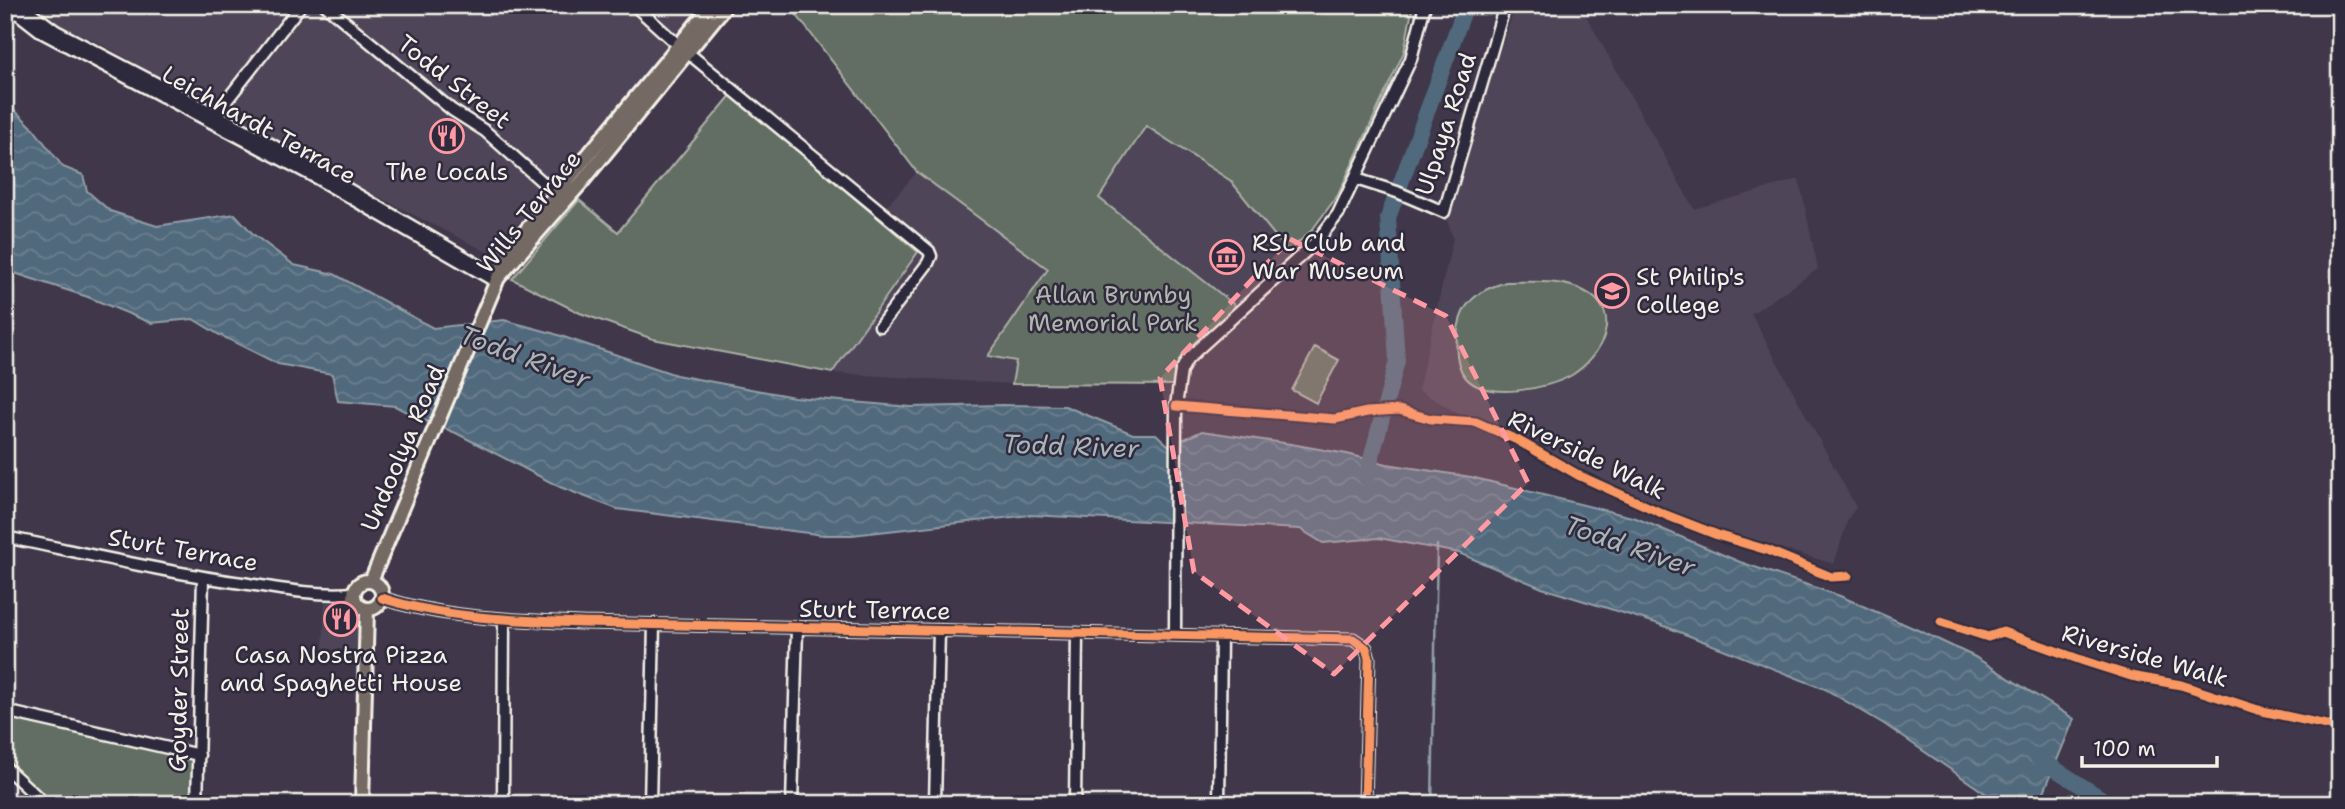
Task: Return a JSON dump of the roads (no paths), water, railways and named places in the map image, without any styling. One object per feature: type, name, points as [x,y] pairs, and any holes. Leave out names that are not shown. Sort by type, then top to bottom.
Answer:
[{"type":"main road","name":"Wills Terrace","points":[[683,49],[712,5]]},
{"type":"main road","name":"Wills Terrace","points":[[494,281],[504,257],[560,197],[618,122],[726,5]]},
{"type":"main road","name":"Undoolya Road","points":[[372,581],[494,281]]},
{"type":"main road","points":[[372,581],[379,585],[383,598],[379,606],[367,610],[356,602],[354,593],[362,582],[372,581]]},
{"type":"main road","points":[[362,804],[367,610]]},
{"type":"street","name":"Leichhardt Terrace","points":[[7,5],[43,33],[213,117]]},
{"type":"street","name":"Leichhardt Terrace","points":[[21,5],[57,31],[403,219],[494,281]]},
{"type":"street","points":[[213,117],[301,5]]},
{"type":"street","name":"Todd Street","points":[[325,5],[452,110],[485,131],[560,197]]},
{"type":"street","points":[[634,5],[683,49],[929,251],[931,256],[928,263],[880,326]]},
{"type":"street","points":[[1175,635],[1176,417],[1181,371],[1197,350],[1317,241],[1338,214],[1411,59],[1425,5]]},
{"type":"street","name":"Ulpaya Road","points":[[1356,179],[1397,192],[1444,212],[1505,5]]},
{"type":"street","name":"Sturt Terrace","points":[[5,537],[203,578],[293,590],[354,593]]},
{"type":"street","name":"Goyder Street","points":[[197,804],[203,578]]},
{"type":"street","name":"Sturt Terrace","points":[[383,598],[434,610],[505,619],[797,628],[1353,639],[1366,648],[1369,658],[1364,804]]},
{"type":"street","points":[[503,804],[505,619]]},
{"type":"street","points":[[650,804],[654,624]]},
{"type":"street","points":[[792,804],[797,628]]},
{"type":"street","points":[[935,804],[939,630]]},
{"type":"street","points":[[1075,804],[1077,633]]},
{"type":"street","points":[[1219,804],[1221,636]]},
{"type":"street","points":[[5,711],[199,755]]},
{"type":"street","points":[[5,767],[45,804]]},
{"type":"water","points":[[5,101],[32,127],[63,167],[83,175],[87,191],[110,211],[157,226],[235,214],[253,234],[294,265],[334,274],[433,328],[504,320],[552,333],[676,375],[794,397],[911,407],[1065,406],[1133,434],[1156,434],[1169,446],[1202,431],[1291,444],[1387,464],[1471,477],[1636,518],[1740,562],[1840,596],[1975,657],[2074,719],[2039,804],[2001,804],[1884,724],[1825,689],[1659,624],[1542,588],[1459,553],[1379,538],[1323,543],[1300,529],[1030,515],[852,535],[824,535],[617,509],[560,487],[456,433],[395,406],[338,401],[332,374],[278,364],[193,319],[151,323],[88,297],[5,270]]},
{"type":"waterway","points":[[1366,478],[1397,361],[1388,218],[1466,5]]},
{"type":"waterway","points":[[1432,804],[1437,545]]},
{"type":"waterway","name":"Todd River","points":[[2038,758],[2110,804]]},
{"type":"place","name":"The Locals","points":[[447,136]]},
{"type":"place","name":"RSL Club and War Museum","points":[[1227,257]]},
{"type":"place","name":"St Philip's College","points":[[1612,291]]},
{"type":"place","name":"Casa Nostra Pizza and Spaghetti House","points":[[341,619]]},
{"type":"park label","name":"Allan Brumby Memorial Park","points":[[1113,309]]}]
